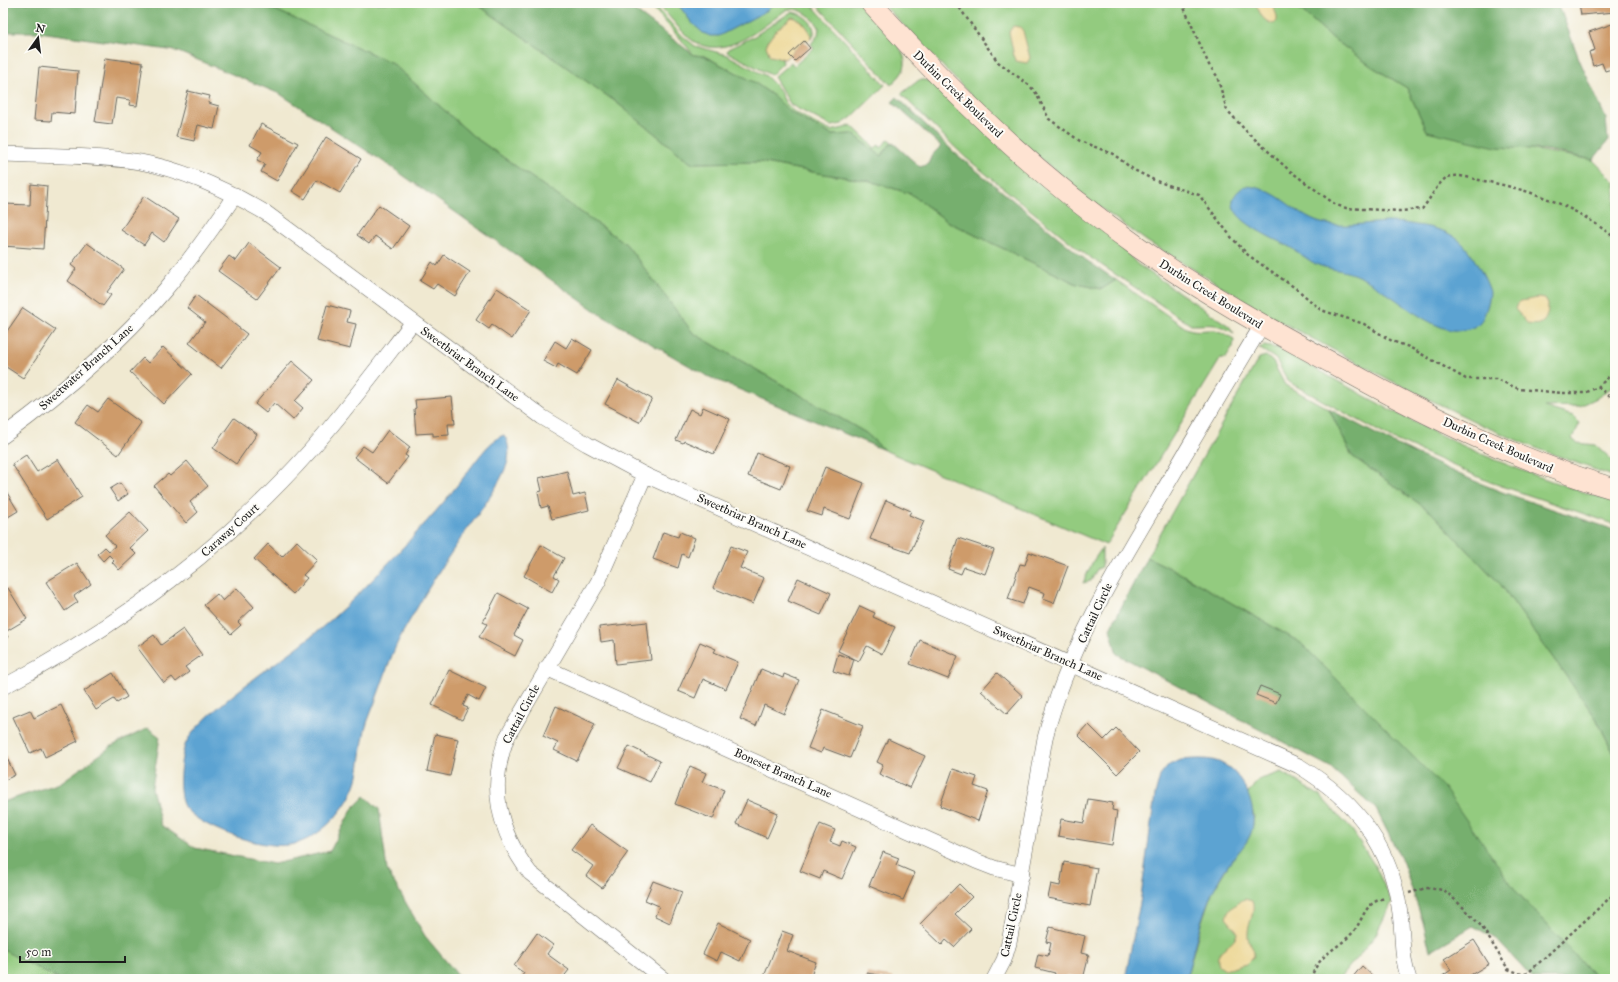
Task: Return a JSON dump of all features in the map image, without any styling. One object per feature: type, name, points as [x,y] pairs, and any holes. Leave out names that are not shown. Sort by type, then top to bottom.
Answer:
[{"type":"street","name":"Durbin Creek Boulevard","points":[[871,3],[912,50],[967,105],[1065,192],[1140,248],[1178,274],[1262,325],[1392,396],[1483,441],[1547,467],[1615,489]]},
{"type":"street","name":"Sweetbriar Branch Lane","points":[[3,154],[105,158],[140,162],[173,170],[202,180],[235,195],[266,213],[542,416],[588,444],[645,475],[1299,766],[1321,780],[1346,801],[1370,832],[1384,857],[1397,896],[1403,956],[1409,979]]},
{"type":"street","name":"Sweetwater Branch Lane","points":[[3,436],[70,384],[134,323],[164,290],[201,244],[235,195]]},
{"type":"street","name":"Caraway Court","points":[[3,687],[48,663],[140,603],[197,560],[238,525],[283,481],[328,431],[413,322]]},
{"type":"street","name":"Cattail Circle","points":[[994,979],[1004,960],[1009,943],[1045,738],[1053,708],[1071,664],[1111,578],[1262,325]]},
{"type":"street","name":"Cattail Circle","points":[[645,475],[598,582],[546,668],[507,737],[501,753],[498,775],[498,801],[508,840],[530,873],[663,979]]},
{"type":"street","name":"Boneset Branch Lane","points":[[546,668],[976,861],[1022,875]]},
{"type":"path","points":[[956,3],[998,62],[1029,85],[1036,93],[1049,119],[1080,141],[1113,154],[1134,170],[1156,181],[1199,195],[1232,238],[1248,255],[1298,290],[1321,310],[1364,324],[1392,341],[1409,348],[1466,379],[1496,379],[1519,389],[1563,393],[1585,393],[1598,387],[1615,371]]},
{"type":"path","points":[[1182,3],[1209,65],[1217,76],[1228,110],[1247,132],[1290,171],[1336,204],[1356,210],[1400,211],[1422,209],[1442,182],[1447,178],[1459,176],[1514,187],[1553,199],[1591,220],[1615,238]]},
{"type":"path","points":[[1598,387],[1615,401]]},
{"type":"path","points":[[1310,979],[1323,956],[1354,931],[1369,905],[1378,900],[1426,888],[1444,890],[1482,927],[1508,969],[1521,974],[1529,972],[1615,893]]},
{"type":"green space","points":[[3,3],[260,3],[392,63],[473,136],[626,244],[693,333],[866,433],[884,450],[707,376],[601,315],[387,164],[280,94],[176,51],[39,32],[3,32]]},
{"type":"green space","points":[[260,3],[475,3],[616,102],[691,163],[760,162],[870,181],[911,194],[948,222],[1077,284],[1102,289],[1116,280],[1186,328],[1196,330],[1214,330],[1229,336],[1234,339],[1233,347],[1226,358],[1221,358],[1106,545],[884,450],[866,433],[693,333],[626,244],[473,136],[392,63]]},
{"type":"green space","points":[[475,3],[625,3],[694,55],[704,56],[754,82],[775,97],[789,111],[807,122],[832,135],[853,134],[881,156],[892,142],[920,167],[928,164],[932,155],[941,146],[892,102],[897,97],[955,153],[1086,260],[1116,280],[1102,289],[1077,284],[948,222],[911,194],[870,181],[760,162],[691,163],[616,102]]},
{"type":"green space","points":[[649,3],[653,3],[679,33],[695,46],[727,55],[766,76],[779,89],[785,102],[793,111],[831,131],[851,125],[875,148],[879,145],[881,148],[888,139],[892,142],[881,156],[853,134],[832,135],[807,122],[789,111],[775,97],[754,82],[704,56],[694,55]]},
{"type":"green space","points":[[657,3],[677,3],[692,23],[771,6],[773,3],[810,3],[885,85],[851,118],[842,124],[831,126],[791,105],[774,77],[791,62],[794,66],[814,48],[811,44],[818,35],[819,27],[813,19],[805,13],[796,9],[786,10],[752,34],[739,41],[726,46],[713,47],[700,45],[688,37]]},
{"type":"green space","points":[[815,3],[860,3],[894,39],[900,48],[904,55],[905,62],[903,72],[891,85]]},
{"type":"green space","points":[[882,3],[905,3],[910,8],[913,6],[913,3],[1293,3],[1335,40],[1371,66],[1407,88],[1427,131],[1593,160],[1615,182],[1615,385],[1597,398],[1580,406],[1544,407],[1573,416],[1580,423],[1572,439],[1577,443],[1596,445],[1615,461],[1615,477],[1528,445],[1482,425],[1390,380],[1272,317],[1148,242],[1088,199],[988,113]]},
{"type":"green space","points":[[1293,3],[1558,3],[1579,59],[1606,119],[1608,141],[1593,160],[1547,150],[1496,147],[1427,131],[1407,88],[1371,66],[1335,40]]},
{"type":"green space","points":[[791,12],[799,14],[807,19],[814,30],[814,34],[811,38],[811,33],[777,58],[782,59],[783,63],[771,75],[727,52],[728,49],[753,37]]},
{"type":"green space","points":[[919,80],[926,80],[933,83],[1116,240],[1137,264],[1229,326],[1234,333],[1228,329],[1218,326],[1191,325],[1085,254],[965,157],[901,94]]},
{"type":"green space","points":[[1264,346],[1278,348],[1407,418],[1486,456],[1534,475],[1615,502],[1614,524],[1490,482],[1393,439],[1288,381],[1276,359],[1259,348]]},
{"type":"green space","points":[[1266,356],[1273,362],[1285,385],[1329,409],[1352,456],[1431,512],[1501,585],[1596,718],[1615,756],[1615,979],[1597,979],[1516,891],[1301,643],[1176,571],[1147,557],[1256,363],[1259,358]]},
{"type":"green space","points":[[1329,409],[1414,454],[1458,474],[1516,497],[1615,530],[1615,756],[1596,718],[1501,585],[1431,512],[1352,456]]},
{"type":"green space","points":[[1102,548],[1102,567],[1097,569],[1091,581],[1083,583],[1093,561]]},
{"type":"green space","points":[[1147,557],[1176,571],[1301,643],[1444,788],[1516,891],[1597,979],[1533,979],[1496,939],[1473,926],[1430,951],[1423,922],[1403,863],[1376,809],[1330,767],[1117,654],[1110,629]]},
{"type":"green space","points":[[148,728],[160,737],[152,788],[161,825],[195,848],[274,864],[330,851],[352,809],[365,796],[379,809],[387,870],[425,936],[461,979],[278,979],[265,977],[261,979],[58,979],[3,950],[3,802],[60,783],[112,746]]},
{"type":"green space","points":[[1282,772],[1320,796],[1352,830],[1375,866],[1392,902],[1375,936],[1339,979],[1186,979],[1202,921],[1212,892],[1229,864],[1250,835],[1254,816],[1247,795],[1258,780]]},
{"type":"green space","points":[[3,950],[58,979],[3,979]]},
{"type":"sand","points":[[1255,3],[1272,3],[1277,16],[1277,21],[1274,24],[1266,21]]},
{"type":"sand","points":[[792,17],[805,25],[811,35],[811,38],[808,41],[806,39],[785,59],[770,56],[766,46],[768,41],[777,30]]},
{"type":"sand","points":[[1013,26],[1020,27],[1023,31],[1030,58],[1027,63],[1015,61],[1009,32]]},
{"type":"sand","points":[[1538,298],[1545,299],[1548,304],[1546,318],[1538,324],[1528,324],[1515,309],[1517,304],[1521,301]]},
{"type":"sand","points":[[1245,899],[1252,901],[1253,905],[1248,936],[1254,956],[1246,964],[1225,970],[1219,966],[1219,954],[1233,941],[1236,937],[1237,931],[1226,918],[1233,906]]},
{"type":"water","points":[[677,3],[773,3],[768,10],[719,36],[710,36],[703,33],[692,23]]},
{"type":"water","points":[[1245,186],[1267,191],[1277,196],[1302,214],[1321,223],[1346,225],[1398,222],[1430,227],[1450,234],[1465,246],[1478,265],[1490,292],[1482,320],[1474,327],[1463,330],[1451,330],[1439,326],[1415,313],[1381,289],[1358,276],[1348,272],[1323,267],[1315,263],[1290,247],[1255,229],[1244,221],[1237,213],[1233,204],[1235,195]]},
{"type":"water","points":[[504,435],[508,446],[509,455],[506,467],[489,498],[448,557],[403,632],[389,662],[366,726],[357,780],[348,800],[335,818],[308,839],[298,843],[286,845],[272,845],[238,838],[207,824],[194,816],[185,808],[182,802],[180,786],[182,757],[186,743],[193,732],[219,707],[313,635],[347,605],[380,572],[435,512],[485,449],[491,443]]},
{"type":"water","points":[[1181,760],[1213,760],[1231,769],[1243,784],[1248,794],[1253,814],[1251,833],[1244,845],[1227,866],[1213,891],[1205,911],[1186,979],[1125,979],[1140,903],[1155,795],[1160,776],[1169,765]]},
{"type":"building","points":[[1579,3],[1615,3],[1615,12],[1581,15]]},
{"type":"building","points":[[1615,23],[1615,68],[1605,71],[1602,63],[1593,66],[1589,52],[1595,50],[1589,32]]},
{"type":"building","points":[[804,41],[810,48],[795,61],[789,55]]},
{"type":"building","points":[[105,58],[143,63],[137,106],[129,105],[130,100],[116,98],[112,124],[95,122]]},
{"type":"building","points":[[39,67],[78,71],[75,114],[52,112],[51,121],[34,120]]},
{"type":"building","points":[[188,91],[210,96],[208,103],[219,106],[214,129],[198,125],[194,141],[176,137]]},
{"type":"building","points":[[261,124],[298,143],[277,181],[261,172],[265,164],[257,160],[262,152],[250,145]]},
{"type":"building","points":[[326,137],[361,159],[340,193],[317,180],[305,199],[292,191]]},
{"type":"building","points":[[31,184],[47,186],[43,249],[3,246],[4,204],[30,205]]},
{"type":"building","points":[[144,196],[179,219],[164,242],[152,233],[144,245],[121,230]]},
{"type":"building","points":[[379,205],[409,226],[393,249],[375,236],[369,244],[357,235]]},
{"type":"building","points":[[87,243],[124,269],[107,292],[111,295],[103,306],[68,281],[76,269],[71,265]]},
{"type":"building","points":[[249,243],[281,267],[257,299],[218,271],[229,256],[236,261]]},
{"type":"building","points":[[444,255],[470,272],[455,296],[437,284],[433,289],[420,281],[432,262],[437,266]]},
{"type":"building","points":[[497,288],[531,310],[512,339],[492,325],[489,329],[476,320]]},
{"type":"building","points":[[196,295],[247,334],[221,368],[189,343],[205,322],[187,308]]},
{"type":"building","points":[[327,305],[350,311],[347,322],[356,324],[350,349],[317,341]]},
{"type":"building","points":[[23,308],[56,330],[23,378],[3,365],[3,352],[6,348],[3,346],[3,337]]},
{"type":"building","points":[[572,338],[592,350],[577,375],[558,364],[556,368],[543,361],[555,341],[566,348]]},
{"type":"building","points":[[163,347],[192,374],[164,404],[130,372],[143,358],[148,363]]},
{"type":"building","points":[[292,361],[314,380],[295,401],[303,408],[293,420],[274,403],[266,413],[255,404]]},
{"type":"building","points":[[618,380],[652,399],[639,422],[605,404]]},
{"type":"building","points":[[452,397],[455,424],[448,424],[449,435],[433,436],[433,433],[416,434],[414,409],[416,408],[415,400]]},
{"type":"building","points":[[108,399],[141,423],[118,455],[75,422],[88,405],[98,412]]},
{"type":"building","points":[[703,407],[730,419],[714,454],[684,441],[683,443],[676,440],[690,409],[700,414]]},
{"type":"building","points":[[234,418],[257,434],[236,464],[213,448]]},
{"type":"building","points":[[388,430],[410,447],[405,455],[408,457],[388,483],[354,457],[363,446],[372,452]]},
{"type":"building","points":[[757,453],[790,466],[781,489],[748,476]]},
{"type":"building","points":[[26,455],[37,472],[58,459],[82,497],[47,519],[12,464]]},
{"type":"building","points":[[187,461],[208,486],[190,502],[198,512],[186,523],[154,486],[168,474],[170,476]]},
{"type":"building","points":[[825,467],[864,483],[850,519],[824,509],[822,516],[807,511]]},
{"type":"building","points":[[567,471],[573,496],[585,493],[589,510],[552,519],[548,506],[541,508],[538,492],[542,491],[539,478]]},
{"type":"building","points":[[120,483],[128,494],[118,501],[110,489]]},
{"type":"building","points":[[3,486],[18,511],[3,520]]},
{"type":"building","points":[[886,500],[911,511],[909,515],[924,521],[910,553],[870,539]]},
{"type":"building","points":[[130,512],[148,531],[130,548],[136,554],[119,570],[112,562],[114,560],[109,555],[103,561],[97,554],[105,547],[109,551],[115,546],[105,535]]},
{"type":"building","points":[[663,532],[678,537],[680,532],[695,538],[688,557],[682,554],[678,568],[653,559]]},
{"type":"building","points":[[958,538],[994,550],[985,574],[964,567],[961,574],[948,569]]},
{"type":"building","points":[[297,541],[317,560],[303,575],[307,578],[293,594],[254,559],[268,544],[282,557]]},
{"type":"building","points":[[541,545],[564,558],[554,576],[559,579],[552,592],[524,576]]},
{"type":"building","points":[[731,546],[747,552],[740,568],[764,578],[753,604],[713,588]]},
{"type":"building","points":[[1029,552],[1068,566],[1054,603],[1043,599],[1045,593],[1029,587],[1023,604],[1008,599],[1020,564],[1025,565]]},
{"type":"building","points":[[77,563],[91,584],[74,596],[78,602],[65,611],[46,582]]},
{"type":"building","points":[[798,578],[831,593],[821,615],[788,601]]},
{"type":"building","points":[[8,588],[27,619],[5,632],[8,637],[3,640],[3,591]]},
{"type":"building","points":[[237,588],[254,607],[238,622],[241,625],[231,634],[204,605],[217,594],[223,601]]},
{"type":"building","points":[[498,593],[528,609],[514,635],[523,640],[515,656],[479,637],[487,624],[483,622]]},
{"type":"building","points":[[860,606],[875,613],[873,617],[895,627],[882,654],[867,646],[859,661],[838,651]]},
{"type":"building","points":[[647,622],[651,660],[616,664],[614,640],[601,642],[599,627]]},
{"type":"building","points":[[183,629],[202,655],[185,667],[189,672],[176,682],[172,677],[164,683],[137,647],[154,635],[161,645]]},
{"type":"building","points":[[920,640],[958,656],[948,679],[910,664]]},
{"type":"building","points":[[700,642],[716,649],[714,652],[738,662],[726,689],[703,679],[695,698],[678,691]]},
{"type":"building","points":[[838,654],[854,659],[849,676],[833,671]]},
{"type":"building","points":[[761,669],[783,678],[784,674],[799,680],[784,714],[764,705],[756,726],[740,719]]},
{"type":"building","points":[[449,670],[486,688],[479,701],[468,695],[463,706],[468,708],[462,720],[432,705]]},
{"type":"building","points":[[113,673],[127,697],[117,703],[114,699],[96,710],[84,691]]},
{"type":"building","points":[[997,673],[1023,696],[1007,714],[981,691]]},
{"type":"building","points":[[1260,686],[1280,694],[1276,703],[1256,695]]},
{"type":"building","points":[[61,705],[78,741],[45,757],[41,748],[30,753],[13,717],[30,710],[34,718]]},
{"type":"building","points":[[556,706],[595,724],[577,761],[554,750],[558,743],[543,736]]},
{"type":"building","points":[[823,710],[863,726],[850,758],[823,748],[821,753],[808,748]]},
{"type":"building","points":[[1088,724],[1104,740],[1116,728],[1139,752],[1117,774],[1078,735]]},
{"type":"building","points":[[435,734],[458,739],[450,776],[427,771]]},
{"type":"building","points":[[888,739],[925,756],[910,788],[879,774],[883,765],[877,762]]},
{"type":"building","points":[[629,746],[660,761],[650,782],[618,768]]},
{"type":"building","points":[[3,750],[15,775],[3,781]]},
{"type":"building","points":[[690,766],[706,773],[702,782],[724,790],[713,819],[675,804]]},
{"type":"building","points":[[953,769],[977,777],[974,786],[988,791],[978,821],[940,806]]},
{"type":"building","points":[[1088,799],[1113,803],[1112,810],[1117,811],[1112,845],[1058,836],[1061,819],[1084,823]]},
{"type":"building","points":[[747,800],[778,813],[767,838],[736,824]]},
{"type":"building","points":[[820,824],[835,830],[830,842],[840,846],[842,841],[856,847],[842,879],[823,871],[820,879],[800,871]]},
{"type":"building","points":[[590,825],[628,852],[602,888],[586,876],[593,866],[571,850]]},
{"type":"building","points":[[883,852],[899,858],[896,865],[915,873],[903,900],[869,886]]},
{"type":"building","points":[[1064,862],[1097,868],[1090,906],[1048,898],[1051,884],[1060,886]]},
{"type":"building","points":[[653,881],[682,892],[670,923],[655,916],[659,906],[645,900]]},
{"type":"building","points":[[959,884],[972,897],[955,914],[971,929],[954,947],[946,940],[942,945],[920,924]]},
{"type":"building","points":[[718,923],[750,939],[740,961],[721,952],[717,961],[703,954]]},
{"type":"building","points":[[1050,927],[1085,936],[1081,953],[1089,955],[1083,979],[1066,976],[1065,979],[1053,979],[1055,973],[1035,968],[1038,954],[1048,956],[1051,943],[1046,942]]},
{"type":"building","points":[[782,931],[793,935],[787,951],[816,962],[810,979],[763,979]]},
{"type":"building","points":[[537,933],[553,945],[547,954],[569,970],[562,979],[520,979],[524,973],[514,966]]},
{"type":"building","points":[[1474,940],[1489,964],[1464,979],[1442,979],[1441,977],[1451,970],[1444,959]]},
{"type":"building","points":[[1362,966],[1376,979],[1351,979]]},
{"type":"building","points":[[867,973],[894,978],[894,979],[866,979]]}]
